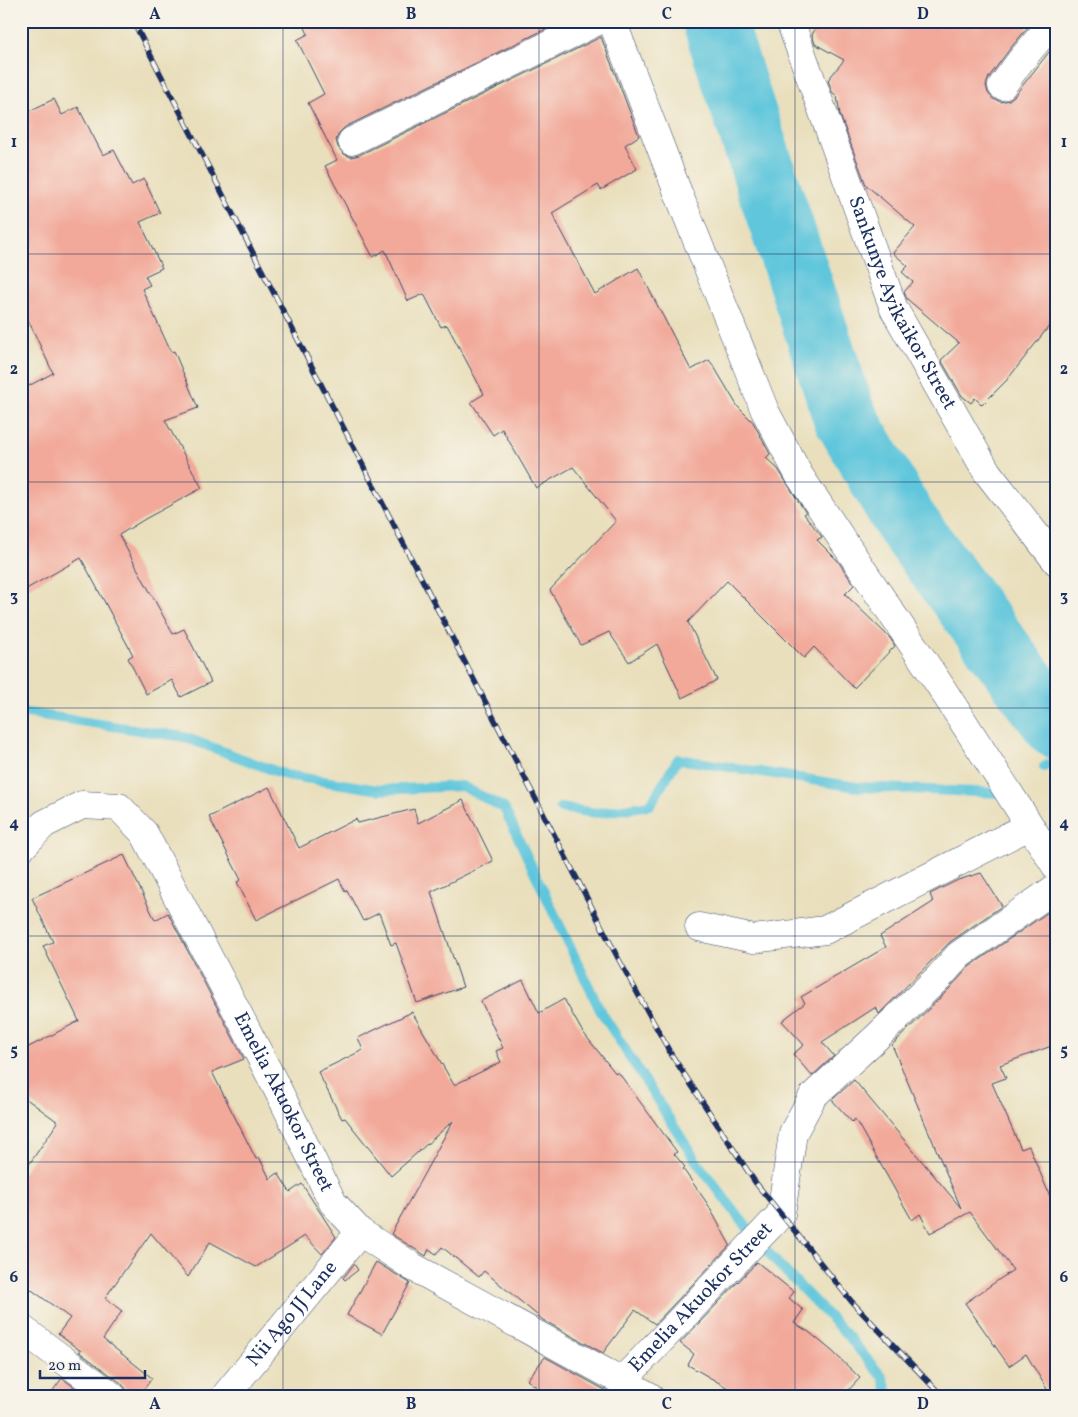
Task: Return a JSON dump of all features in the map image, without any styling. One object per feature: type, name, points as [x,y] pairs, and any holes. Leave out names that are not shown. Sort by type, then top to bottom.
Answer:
[{"type":"street","points":[[352,141],[598,21]]},
{"type":"street","points":[[612,21],[765,411],[798,475],[939,684],[1057,868]]},
{"type":"street","name":"Sankunye Ayikaikor Street","points":[[790,21],[894,308],[987,472],[1057,562]]},
{"type":"street","points":[[1002,86],[1054,21]]},
{"type":"street","name":"Emelia Akuokor Street","points":[[21,848],[44,824],[82,805],[118,807],[144,833],[281,1096],[333,1203],[360,1232],[413,1267],[649,1396]]},
{"type":"street","points":[[699,928],[754,939],[825,930],[1029,826]]},
{"type":"street","name":"Emelia Akuokor Street","points":[[622,1381],[781,1214],[793,1133],[813,1096],[939,977],[958,955],[1057,887]]},
{"type":"street","name":"Nii Ago JJ Lane","points":[[225,1396],[360,1232]]},
{"type":"street","points":[[21,1328],[112,1396]]},
{"type":"building","points":[[302,21],[549,21],[552,26],[345,127],[339,133],[336,140],[338,147],[344,154],[351,157],[359,155],[601,37],[639,136],[625,145],[637,169],[601,190],[598,185],[552,213],[595,294],[638,268],[691,370],[709,360],[738,407],[753,422],[770,454],[766,458],[778,469],[806,513],[804,514],[822,537],[817,540],[838,561],[854,585],[845,594],[890,638],[895,646],[854,688],[814,647],[804,658],[727,581],[688,622],[717,680],[682,698],[657,644],[629,662],[609,632],[581,645],[550,590],[616,521],[573,467],[536,488],[502,429],[493,435],[471,402],[484,394],[447,325],[441,327],[424,294],[408,301],[385,250],[373,257],[325,166],[337,160],[308,103],[324,94],[297,40],[308,34]]},
{"type":"building","points":[[819,21],[1033,21],[989,77],[986,85],[988,93],[993,99],[1001,102],[1009,100],[1015,95],[1057,42],[1057,316],[1007,380],[982,405],[975,398],[971,403],[962,396],[941,360],[959,343],[907,299],[904,292],[913,282],[902,272],[908,266],[893,253],[915,227],[866,185],[840,115],[837,96],[832,92],[828,80],[844,60],[815,44],[812,35]]},
{"type":"building","points":[[54,99],[62,115],[78,107],[103,155],[114,150],[132,185],[144,179],[160,213],[140,222],[162,268],[145,276],[150,285],[142,289],[171,352],[174,351],[198,408],[165,420],[202,488],[119,535],[173,634],[184,629],[211,682],[181,697],[172,680],[146,694],[128,658],[133,655],[81,558],[21,592],[21,390],[53,373],[21,305],[21,115]]},
{"type":"building","points":[[269,787],[299,848],[356,819],[358,823],[414,809],[418,823],[463,800],[493,861],[431,892],[463,987],[417,1003],[396,943],[391,945],[379,913],[363,921],[339,879],[256,920],[237,882],[241,880],[209,817]]},
{"type":"building","points":[[124,855],[155,920],[168,913],[244,1059],[212,1072],[256,1159],[259,1157],[270,1179],[278,1173],[290,1192],[302,1184],[336,1237],[322,1254],[305,1236],[256,1267],[210,1242],[188,1277],[151,1233],[105,1298],[122,1311],[103,1339],[152,1378],[139,1396],[127,1396],[126,1389],[121,1383],[58,1334],[70,1318],[21,1282],[21,1176],[58,1122],[21,1095],[21,1051],[79,1021],[43,946],[53,942],[32,898]]},
{"type":"building","points":[[981,873],[1002,906],[950,942],[879,1014],[876,1007],[822,1042],[834,1056],[812,1076],[793,1054],[804,1045],[782,1021],[805,1003],[801,997],[886,947],[880,936],[933,902],[930,894],[958,880]]},
{"type":"building","points":[[1057,906],[1057,1044],[1000,1065],[1006,1078],[992,1083],[1021,1149],[1029,1146],[1057,1213],[1057,1396],[1051,1396],[1026,1354],[1009,1366],[965,1303],[1013,1270],[970,1212],[930,1233],[920,1214],[912,1220],[855,1119],[852,1122],[832,1100],[854,1080],[961,1208],[892,1045],[969,967]]},
{"type":"building","points":[[523,980],[539,1013],[564,999],[582,1031],[616,1074],[618,1072],[677,1152],[674,1154],[685,1167],[683,1169],[707,1203],[730,1245],[655,1324],[635,1310],[603,1353],[543,1320],[484,1271],[479,1277],[442,1247],[436,1254],[429,1249],[426,1256],[391,1234],[453,1121],[391,1176],[345,1118],[342,1119],[318,1072],[363,1050],[358,1038],[412,1012],[454,1085],[501,1062],[496,1051],[503,1048],[481,1001]]},
{"type":"building","points":[[376,1262],[410,1283],[382,1334],[347,1315]]},
{"type":"building","points":[[757,1262],[794,1292],[789,1298],[803,1310],[794,1323],[809,1332],[832,1351],[860,1378],[843,1396],[742,1396],[688,1365],[694,1354],[680,1343]]},
{"type":"building","points":[[354,1264],[358,1270],[345,1280],[343,1278]]},
{"type":"building","points":[[545,1357],[616,1396],[549,1396],[527,1380]]},
{"type":"building","points":[[62,1378],[86,1396],[49,1396]]},
{"type":"waterway","points":[[714,21],[844,415],[905,521],[1057,727]]},
{"type":"waterway","points":[[21,712],[184,737],[286,775],[379,790],[462,786],[504,808],[600,1010],[696,1161],[741,1220],[778,1264],[847,1335],[883,1378],[890,1396]]},
{"type":"waterway","points":[[560,808],[597,813],[650,805],[678,759],[857,787],[1001,793]]},
{"type":"waterway","points":[[1044,767],[1057,759]]},
{"type":"railway","points":[[133,21],[618,958],[671,1054],[755,1182],[852,1302],[942,1396]]}]
